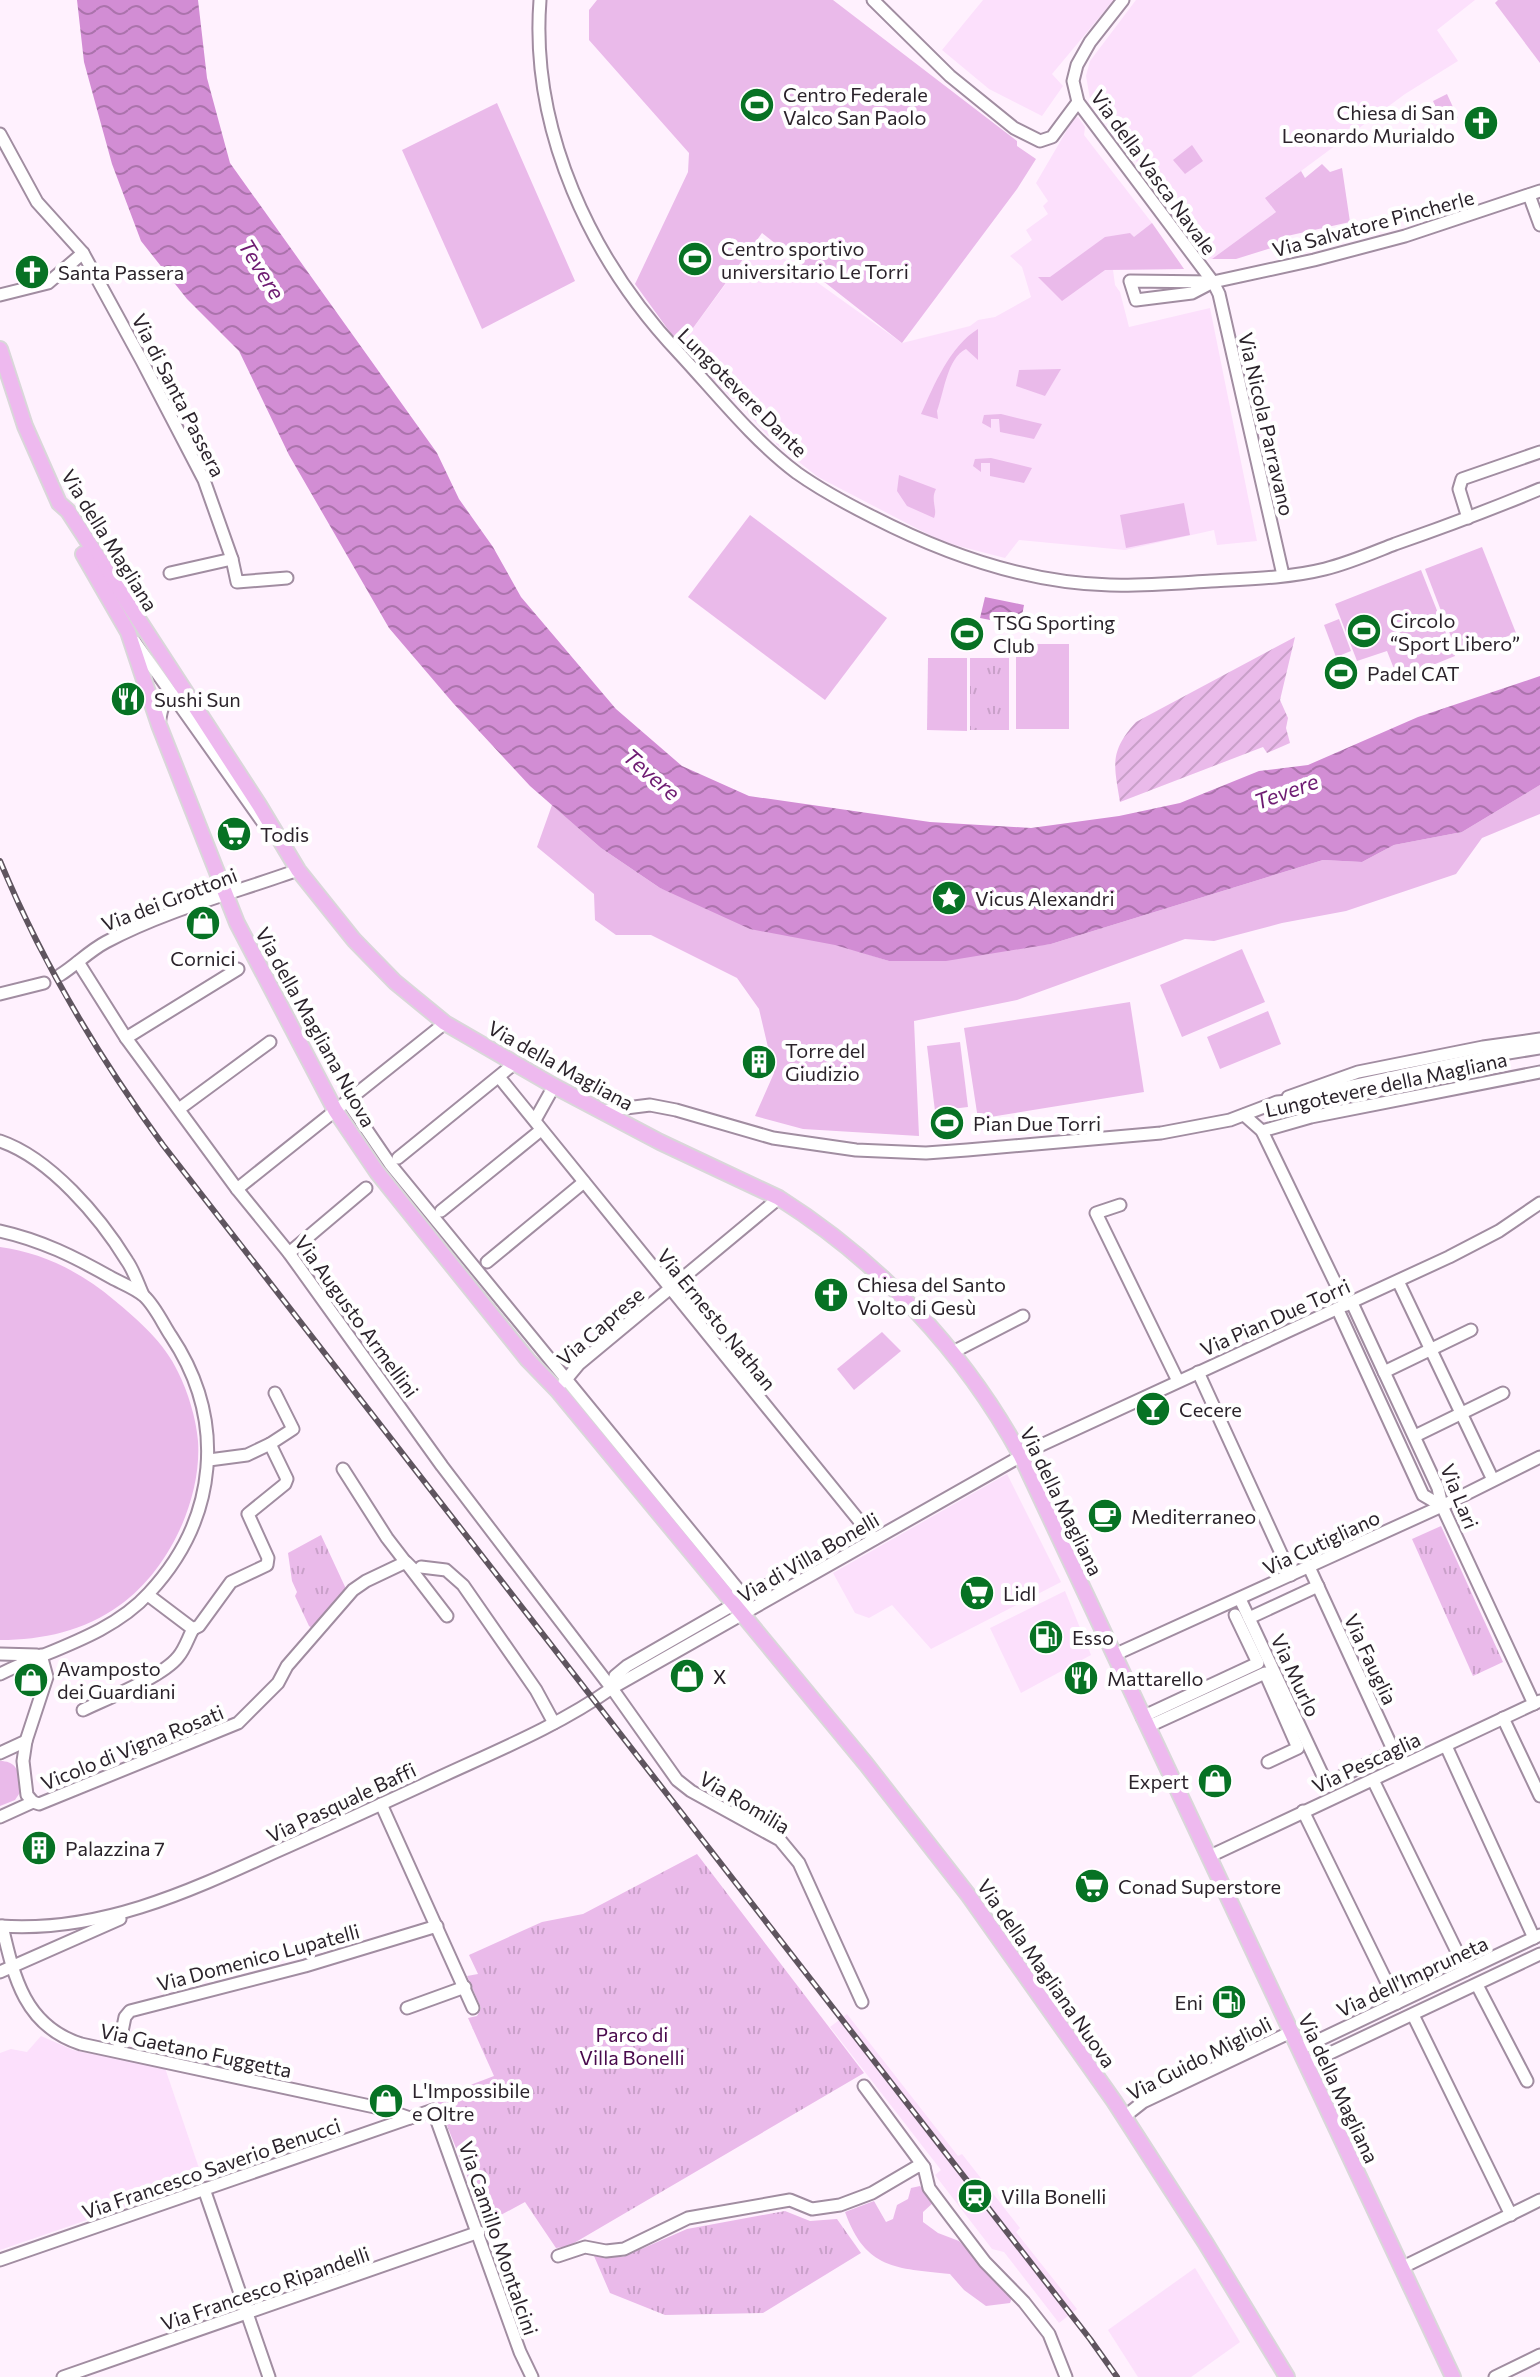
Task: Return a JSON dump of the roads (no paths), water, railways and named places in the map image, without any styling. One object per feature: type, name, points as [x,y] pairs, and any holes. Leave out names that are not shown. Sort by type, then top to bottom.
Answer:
[{"type":"main road","name":"Via della Magliana","points":[[0,349],[33,448],[59,503],[68,511],[298,870],[373,961],[445,1023],[599,1111],[779,1198],[815,1222],[888,1283],[924,1317],[953,1352],[1021,1456],[1453,2377]]},
{"type":"main road","name":"Via della Magliana Nuova","points":[[59,503],[61,516],[128,632],[159,725],[225,895],[256,961],[386,1183],[528,1360],[558,1391],[740,1607],[969,1896],[1124,2117],[1287,2377]]},
{"type":"street","name":"Lungotevere Dante","points":[[540,0],[539,41],[545,103],[556,145],[594,237],[648,321],[787,465],[816,486],[924,542],[959,556],[1035,577],[1074,583],[1140,585],[1283,575],[1335,566],[1540,489]]},
{"type":"street","points":[[873,0],[950,76],[1014,128],[1033,139],[1046,141],[1052,137],[1078,102]]},
{"type":"street","name":"Via della Vasca Navale","points":[[1123,0],[1090,42],[1077,65],[1073,81],[1078,102],[1213,282]]},
{"type":"street","name":"Via di Santa Passera","points":[[0,134],[37,202],[83,253],[204,480],[237,582],[287,578]]},
{"type":"street","points":[[1535,193],[1540,225]]},
{"type":"street","name":"Via Salvatore Pincherle","points":[[1213,282],[1405,236],[1535,193]]},
{"type":"street","points":[[0,295],[48,283],[83,253]]},
{"type":"street","points":[[1130,281],[1186,281],[1213,282],[1192,293],[1136,300],[1130,281]]},
{"type":"street","name":"Via Nicola Parravano","points":[[1213,282],[1219,294],[1283,575]]},
{"type":"street","points":[[1468,518],[1459,489],[1462,479],[1540,452]]},
{"type":"street","points":[[170,573],[232,559]]},
{"type":"street","name":"Via della Magliana","points":[[128,632],[298,870]]},
{"type":"street","points":[[159,725],[164,703],[172,696],[189,698]]},
{"type":"street","name":"Via dei Grottoni","points":[[60,975],[96,948],[127,932],[298,870]]},
{"type":"street","name":"Via Augusto Armellini","points":[[78,962],[126,1038],[237,1189],[289,1253],[442,1466],[612,1688]]},
{"type":"street","points":[[126,1038],[238,969]]},
{"type":"street","points":[[0,994],[44,983]]},
{"type":"street","points":[[237,1189],[445,1023]]},
{"type":"street","name":"Lungotevere della Magliana","points":[[599,1111],[650,1105],[788,1141],[902,1153],[967,1150],[1142,1135],[1230,1120],[1327,1081],[1358,1072],[1471,1049],[1540,1039]]},
{"type":"street","points":[[179,1109],[270,1042]]},
{"type":"street","name":"Lungotevere della Magliana","points":[[1277,1102],[1299,1100],[1496,1055],[1540,1048]]},
{"type":"street","points":[[398,1158],[515,1063]]},
{"type":"street","name":"Lungotevere della Magliana","points":[[1244,1115],[1262,1131],[1311,1117],[1540,1072]]},
{"type":"street","name":"Via Ernesto Nathan","points":[[499,1077],[874,1539]]},
{"type":"street","points":[[441,1211],[538,1125],[554,1086]]},
{"type":"street","name":"Via della Magliana Nuova","points":[[341,1105],[545,1357],[567,1378],[740,1607]]},
{"type":"street","points":[[1262,1131],[1345,1306],[1423,1495],[1442,1506]]},
{"type":"street","points":[[0,1141],[26,1153],[66,1185],[126,1258],[144,1296],[184,1357],[194,1381],[204,1416],[209,1460],[197,1517],[174,1561],[148,1595],[109,1625],[0,1674]]},
{"type":"street","points":[[487,1262],[584,1182]]},
{"type":"street","points":[[289,1253],[366,1188]]},
{"type":"street","name":"Via Caprese","points":[[558,1391],[579,1364],[779,1198]]},
{"type":"street","name":"Via Pian Due Torri","points":[[1021,1456],[1474,1244],[1540,1203]]},
{"type":"street","points":[[1120,1205],[1096,1213],[1178,1381]]},
{"type":"street","points":[[0,1231],[56,1248],[144,1296]]},
{"type":"street","points":[[1398,1281],[1493,1480]]},
{"type":"street","name":"Via Lari","points":[[1345,1306],[1384,1372],[1438,1488],[1442,1506],[1537,1702]]},
{"type":"street","points":[[953,1352],[1023,1316]]},
{"type":"street","points":[[1384,1372],[1471,1330]]},
{"type":"street","points":[[1198,1372],[1291,1575]]},
{"type":"street","points":[[209,1460],[247,1455],[293,1429],[275,1393]]},
{"type":"street","points":[[1415,1436],[1503,1393]]},
{"type":"street","points":[[83,1710],[163,1670],[178,1658],[193,1629],[199,1626],[231,1582],[267,1565],[268,1558],[248,1514],[287,1479],[270,1444]]},
{"type":"street","name":"Via di Villa Bonelli","points":[[740,1607],[874,1539],[1021,1456]]},
{"type":"street","name":"Via Cutigliano","points":[[1114,1655],[1442,1506],[1540,1457]]},
{"type":"street","points":[[343,1469],[354,1489],[447,1616]]},
{"type":"street","name":"Via di Villa Bonelli","points":[[554,1723],[578,1711],[865,1529]]},
{"type":"street","points":[[413,1566],[446,1570],[463,1585],[536,1690],[554,1723]]},
{"type":"street","name":"Vicolo di Vigna Rosati","points":[[0,1817],[33,1802],[42,1803],[238,1723],[278,1683],[287,1666],[353,1590],[366,1581],[413,1566]]},
{"type":"street","name":"Via Fauglia","points":[[1309,1567],[1401,1766]]},
{"type":"street","points":[[1249,1618],[1318,1586]]},
{"type":"street","points":[[148,1595],[193,1629]]},
{"type":"street","name":"Via Murlo","points":[[1240,1599],[1324,1778],[1330,1781],[1394,1751]]},
{"type":"street","points":[[1145,1722],[1258,1663],[1235,1615]]},
{"type":"street","points":[[0,1654],[41,1655]]},
{"type":"street","name":"Vicolo di Vigna Rosati","points":[[33,1802],[27,1795],[23,1756],[47,1677],[41,1655]]},
{"type":"street","points":[[1145,1722],[1265,1673],[1298,1748],[1268,1762]]},
{"type":"street","name":"Via Romilia","points":[[612,1688],[679,1782],[780,1840],[799,1863],[862,2002]]},
{"type":"street","name":"Via Pescaglia","points":[[1208,1857],[1537,1702]]},
{"type":"street","points":[[1503,1718],[1540,1796]]},
{"type":"street","name":"Via Pasquale Baffi","points":[[140,1909],[193,1889],[554,1723]]},
{"type":"street","points":[[0,1753],[26,1741]]},
{"type":"street","points":[[1446,1746],[1537,1936]]},
{"type":"street","points":[[1373,1780],[1466,1970]]},
{"type":"street","points":[[381,1804],[473,2008]]},
{"type":"street","points":[[1303,1811],[1397,2003]]},
{"type":"street","points":[[1,1926],[67,1924],[140,1909]]},
{"type":"street","points":[[0,1972],[140,1909]]},
{"type":"street","name":"Via Gaetano Fuggetta","points":[[1,1926],[29,2006],[48,2029],[74,2042],[384,2109],[410,2118]]},
{"type":"street","name":"Via Domenico Lupatelli","points":[[118,2051],[125,2017],[130,2011],[305,1966],[437,1926]]},
{"type":"street","name":"Via dell'Impruneta","points":[[1300,2049],[1537,1936]]},
{"type":"street","name":"Via dell'Impruneta","points":[[1307,2064],[1539,1958]]},
{"type":"street","points":[[1477,1985],[1527,2081]]},
{"type":"street","points":[[407,2008],[465,1987]]},
{"type":"street","points":[[1413,2015],[1511,2215]]},
{"type":"street","name":"Via Guido Miglioli","points":[[1124,2117],[1143,2102],[1291,2032]]},
{"type":"street","points":[[864,2086],[924,2167],[929,2188],[985,2262],[1024,2302],[1049,2334],[1066,2377]]},
{"type":"street","name":"Via Francesco Saverio Benucci","points":[[0,2260],[433,2110]]},
{"type":"street","name":"Via Camillo Montalcini","points":[[433,2110],[520,2352],[532,2377]]},
{"type":"street","points":[[558,2256],[585,2247],[606,2251],[624,2249],[688,2218],[790,2200],[812,2209],[840,2205],[872,2193],[918,2166],[924,2167]]},
{"type":"street","points":[[204,2189],[269,2377]]},
{"type":"street","points":[[1401,2268],[1540,2200]]},
{"type":"street","name":"Via Francesco Ripandelli","points":[[63,2377],[479,2232]]},
{"type":"street","points":[[1495,2377],[1540,2355]]},
{"type":"water","name":"Tevere","points":[[77,0],[198,0],[207,78],[230,163],[437,453],[459,499],[493,547],[521,597],[616,709],[682,766],[749,796],[930,822],[1031,828],[1119,816],[1180,803],[1259,771],[1308,765],[1418,717],[1540,676],[1540,785],[1462,832],[1394,845],[1362,862],[1323,860],[1051,944],[946,961],[889,961],[835,945],[750,929],[660,888],[601,848],[530,786],[389,628],[289,455],[239,351],[187,299],[141,241],[112,164],[84,62]]},
{"type":"water","points":[[985,597],[1024,605],[1020,626],[980,618]]},
{"type":"railway","points":[[0,861],[34,936],[73,1008],[163,1145],[1117,2377]]},
{"type":"place","name":"Centro Federale Valco San Paolo","points":[[757,105]]},
{"type":"place","name":"Chiesa di San Leonardo Murialdo","points":[[1481,123]]},
{"type":"place","name":"Centro sportivo universitario Le Torri","points":[[695,259]]},
{"type":"place","name":"Santa Passera","points":[[32,272]]},
{"type":"place","name":"Circolo “Sport Libero”","points":[[1364,631]]},
{"type":"place","name":"TSG Sporting Club","points":[[967,634]]},
{"type":"place","name":"Padel CAT","points":[[1341,673]]},
{"type":"place","name":"Sushi Sun","points":[[128,699]]},
{"type":"place","name":"Todis","points":[[234,834]]},
{"type":"place","name":"Vicus Alexandri","points":[[949,898]]},
{"type":"place","name":"Cornici","points":[[203,923]]},
{"type":"place","name":"Torre del Giudizio","points":[[759,1062]]},
{"type":"place","name":"Pian Due Torri","points":[[947,1123]]},
{"type":"place","name":"Chiesa del Santo Volto di Gesù","points":[[831,1295]]},
{"type":"place","name":"Cecere","points":[[1153,1409]]},
{"type":"place","name":"Mediterraneo","points":[[1105,1516]]},
{"type":"place","name":"Lidl","points":[[977,1593]]},
{"type":"place","name":"Esso","points":[[1046,1637]]},
{"type":"place","name":"X","points":[[687,1676]]},
{"type":"place","name":"Mattarello","points":[[1081,1678]]},
{"type":"place","name":"Avamposto dei Guardiani","points":[[31,1680]]},
{"type":"place","name":"Expert","points":[[1215,1781]]},
{"type":"place","name":"Palazzina 7","points":[[39,1848]]},
{"type":"place","name":"Conad Superstore","points":[[1092,1886]]},
{"type":"place","name":"Eni","points":[[1229,2002]]},
{"type":"place","name":"L'Impossibile e Oltre","points":[[386,2101]]},
{"type":"place","name":"Villa Bonelli","points":[[975,2196]]},
{"type":"park label","name":"Parco di Villa Bonelli","points":[[632,2046]]}]
